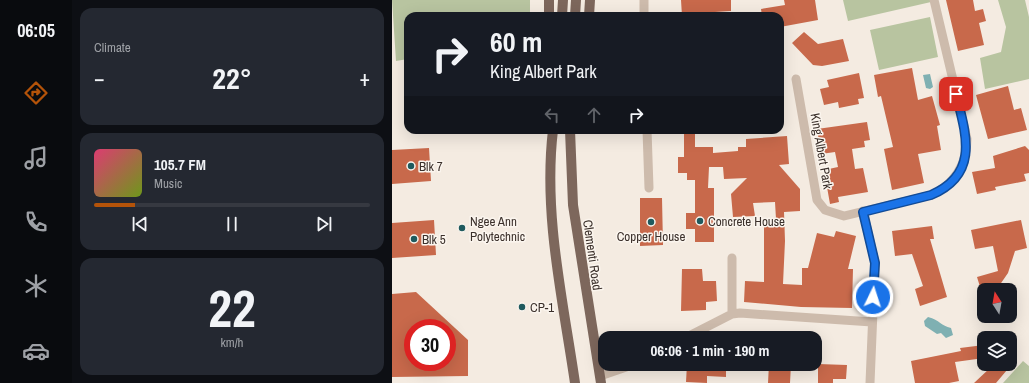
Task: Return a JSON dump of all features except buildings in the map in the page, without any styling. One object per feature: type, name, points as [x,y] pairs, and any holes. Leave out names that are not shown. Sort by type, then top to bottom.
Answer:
[{"type":"main road","points":[[549,12],[550,0]]},
{"type":"main road","points":[[562,12],[563,0]]},
{"type":"main road","points":[[575,12],[576,0]]},
{"type":"main road","points":[[589,12],[590,0]]},
{"type":"main road","points":[[552,134],[550,154],[551,214],[575,383]]},
{"type":"main road","name":"Clementi Road","points":[[570,134],[573,205],[601,380]]},
{"type":"street","points":[[644,0],[644,12]]},
{"type":"street","name":"King Albert Park","points":[[796,79],[817,200],[825,210],[844,216],[931,195],[941,191],[954,178],[965,159],[967,139],[934,0]]},
{"type":"street","points":[[647,134],[649,188]]},
{"type":"street","points":[[863,212],[875,263],[870,383]]},
{"type":"street","points":[[732,258],[732,314]]},
{"type":"street","points":[[699,331],[732,314],[872,322]]},
{"type":"street","points":[[601,380],[620,371]]},
{"type":"green space","points":[[392,0],[530,0],[530,12],[404,12],[404,60],[396,61]]},
{"type":"green space","points":[[843,0],[930,0],[931,2],[848,21]]},
{"type":"green space","points":[[998,0],[1025,0],[1029,17],[1029,79],[985,89],[980,58],[1001,52],[1006,27]]},
{"type":"green space","points":[[930,17],[938,57],[879,70],[870,30]]},
{"type":"green space","points":[[1023,361],[1029,366],[1029,383],[1003,383],[1014,371],[1017,371],[1017,368]]},
{"type":"water","points":[[930,74],[933,87],[930,89],[926,88],[923,75]]},
{"type":"water","points":[[928,317],[951,328],[953,335],[946,338],[941,333],[937,334],[925,326],[924,321]]},
{"type":"place","name":"Blk 7","points":[[411,166]]},
{"type":"place","name":"Concrete House","points":[[700,221]]},
{"type":"place","name":"Copper House","points":[[651,222]]},
{"type":"place","name":"Ngee Ann Polytechnic","points":[[462,228]]},
{"type":"place","name":"Blk 5","points":[[414,239]]},
{"type":"place","name":"CP-1","points":[[522,307]]},
{"type":"route","points":[[873,297],[875,263],[863,212],[931,195],[941,191],[954,178],[960,170],[967,150],[967,139],[956,94]]}]
